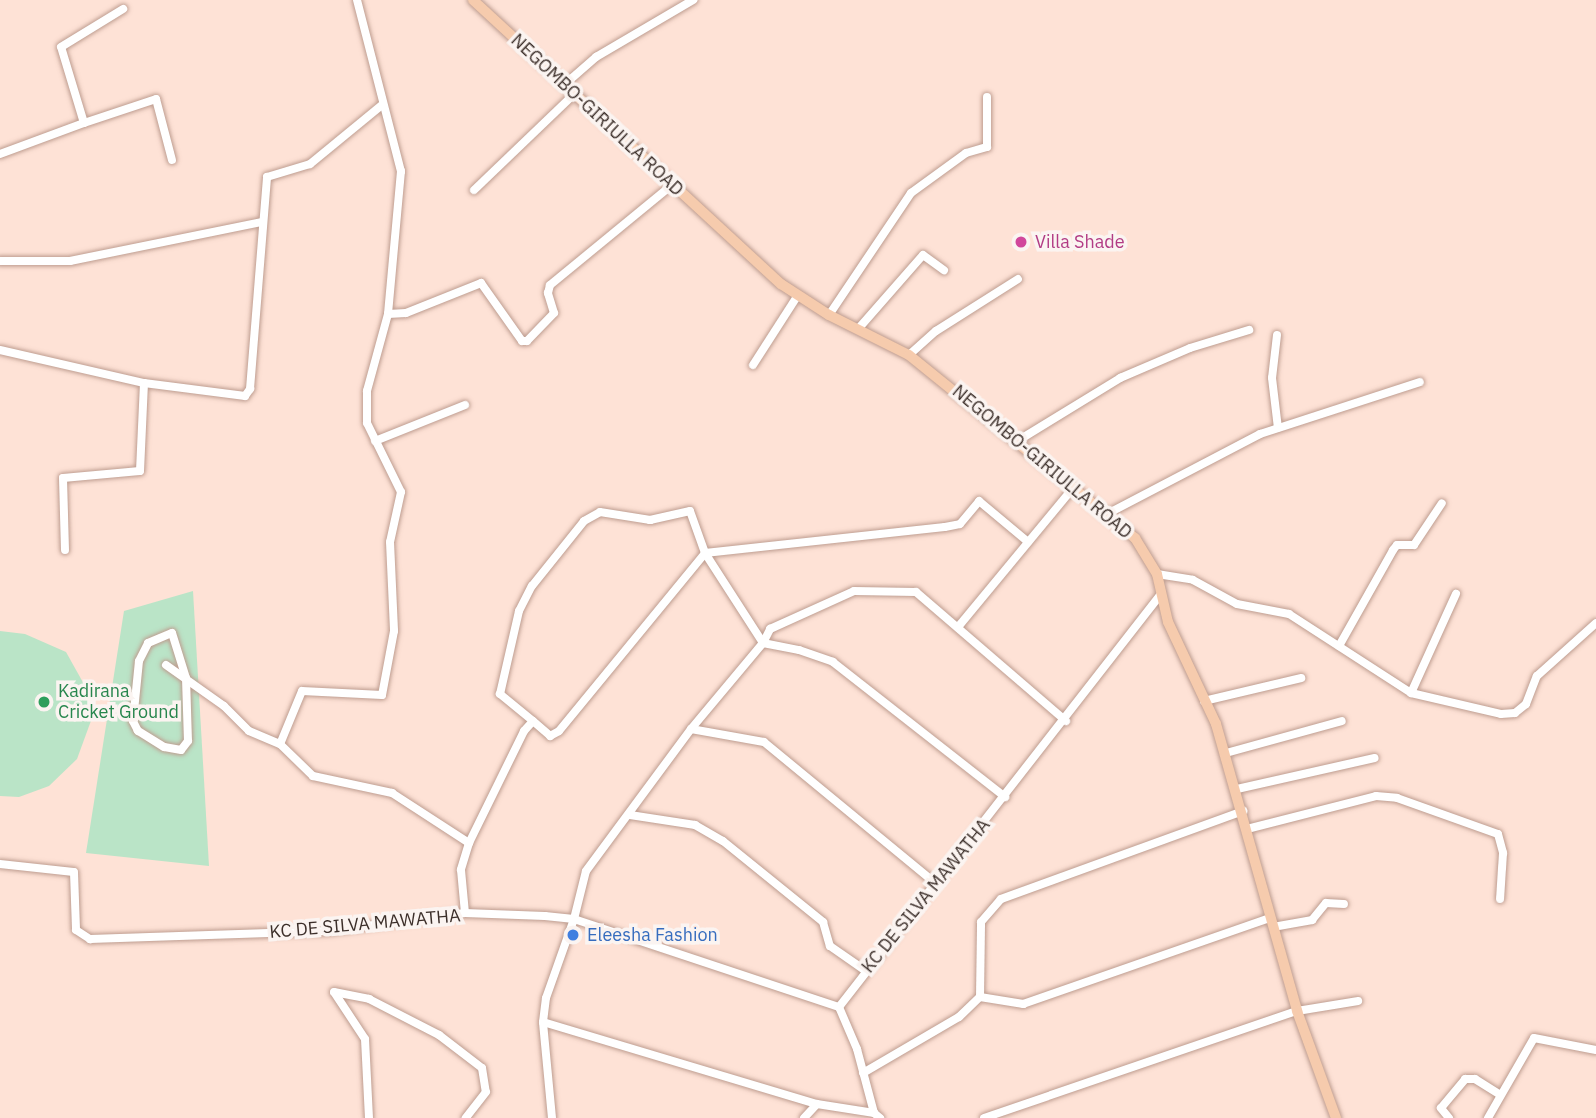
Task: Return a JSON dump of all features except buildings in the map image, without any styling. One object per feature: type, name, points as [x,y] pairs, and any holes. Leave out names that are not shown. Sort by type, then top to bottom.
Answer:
[{"type":"main road","name":"NEGOMBO-GIRIULLA ROAD","points":[[473,0],[798,295],[829,315],[909,355],[1019,440],[1135,538],[1157,574],[1168,622],[1226,753],[1271,923],[1332,1117]]},
{"type":"street","points":[[280,744],[302,691],[382,695],[394,631],[390,541],[401,492],[368,423],[367,391],[388,314],[401,171],[357,0]]},
{"type":"street","points":[[564,85],[596,57],[693,0]]},
{"type":"street","points":[[83,122],[61,47],[122,9]]},
{"type":"street","points":[[474,190],[574,94]]},
{"type":"street","points":[[829,315],[911,193],[966,153],[987,147],[986,97]]},
{"type":"street","points":[[0,154],[83,122],[156,99],[172,160]]},
{"type":"street","points":[[0,352],[144,383],[245,396],[250,389],[261,222],[267,177],[310,164],[383,104]]},
{"type":"street","points":[[388,314],[406,313],[481,283],[527,341],[554,313],[548,293],[550,285],[673,184]]},
{"type":"street","points":[[0,261],[70,261],[261,222]]},
{"type":"street","points":[[859,328],[923,256],[944,270]]},
{"type":"street","points":[[909,355],[936,331],[1018,279]]},
{"type":"street","points":[[753,365],[798,295]]},
{"type":"street","points":[[1019,440],[1120,378],[1190,348],[1249,330]]},
{"type":"street","points":[[1277,335],[1272,379],[1278,428]]},
{"type":"street","points":[[1107,514],[1278,428],[1420,382]]},
{"type":"street","points":[[65,550],[64,478],[140,471],[144,383]]},
{"type":"street","points":[[375,441],[465,405]]},
{"type":"street","points":[[958,627],[1074,487]]},
{"type":"street","points":[[1005,797],[833,662],[763,643],[705,553],[690,510],[650,520],[600,512],[584,522],[533,586],[519,611],[500,694],[550,736],[559,731],[705,553],[945,527],[960,524],[979,501],[1028,542]]},
{"type":"street","points":[[1339,646],[1393,550],[1397,545],[1414,545],[1442,503]]},
{"type":"street","points":[[1157,574],[1193,580],[1237,604],[1289,614],[1412,693],[1501,714],[1515,712],[1526,704],[1536,677],[1596,622]]},
{"type":"street","points":[[552,1118],[543,1022],[553,973],[575,919],[586,871],[610,834],[630,815],[691,729],[763,643],[770,629],[854,591],[916,592],[1066,721]]},
{"type":"street","name":"KC DE SILVA MAWATHA","points":[[0,864],[74,872],[76,930],[90,939],[103,941],[328,931],[465,913],[575,919],[839,1007],[1066,721],[1161,594]]},
{"type":"street","points":[[1412,693],[1456,594]]},
{"type":"street","points":[[172,633],[186,678],[188,741],[181,750],[164,747],[138,731],[132,721],[134,682],[148,643],[172,633]]},
{"type":"street","points":[[166,665],[186,678],[249,731],[280,744],[313,776],[392,793],[469,843]]},
{"type":"street","points":[[1204,701],[1301,678]]},
{"type":"street","points":[[465,913],[461,870],[469,843],[533,721]]},
{"type":"street","points":[[1226,753],[1342,721]]},
{"type":"street","points":[[691,729],[764,742],[936,883]]},
{"type":"street","points":[[1237,789],[1375,758]]},
{"type":"street","points":[[1247,829],[1376,796],[1397,798],[1498,834],[1503,853],[1500,899]]},
{"type":"street","points":[[863,1073],[959,1017],[980,997],[981,922],[1001,899],[1243,811]]},
{"type":"street","points":[[630,815],[695,825],[723,841],[823,922],[830,946],[866,971]]},
{"type":"street","points":[[980,997],[1023,1004],[1271,923],[1312,920],[1326,903],[1344,904]]},
{"type":"street","points":[[369,1118],[365,1040],[334,992],[369,999],[439,1035],[482,1068],[486,1092],[466,1118]]},
{"type":"street","points":[[984,1118],[1297,1011],[1358,1001]]},
{"type":"street","points":[[543,1022],[817,1104],[877,1116],[839,1007]]},
{"type":"street","points":[[1488,1118],[1499,1094],[1534,1038],[1596,1050]]},
{"type":"street","points":[[1449,1118],[1441,1108],[1465,1079],[1475,1079],[1499,1094]]},
{"type":"street","points":[[804,1118],[817,1104]]},
{"type":"green space","points":[[193,591],[209,866],[86,853],[124,611]]},
{"type":"green space","name":"Kadirana Cricket Ground","points":[[0,631],[25,634],[66,652],[85,686],[92,718],[77,759],[49,786],[19,797],[0,796]]},
{"type":"place","name":"Villa Shade","points":[[1021,242]]},
{"type":"place","name":"Kadirana Cricket Ground","points":[[44,702]]},
{"type":"place","name":"Eleesha Fashion","points":[[573,935]]}]
